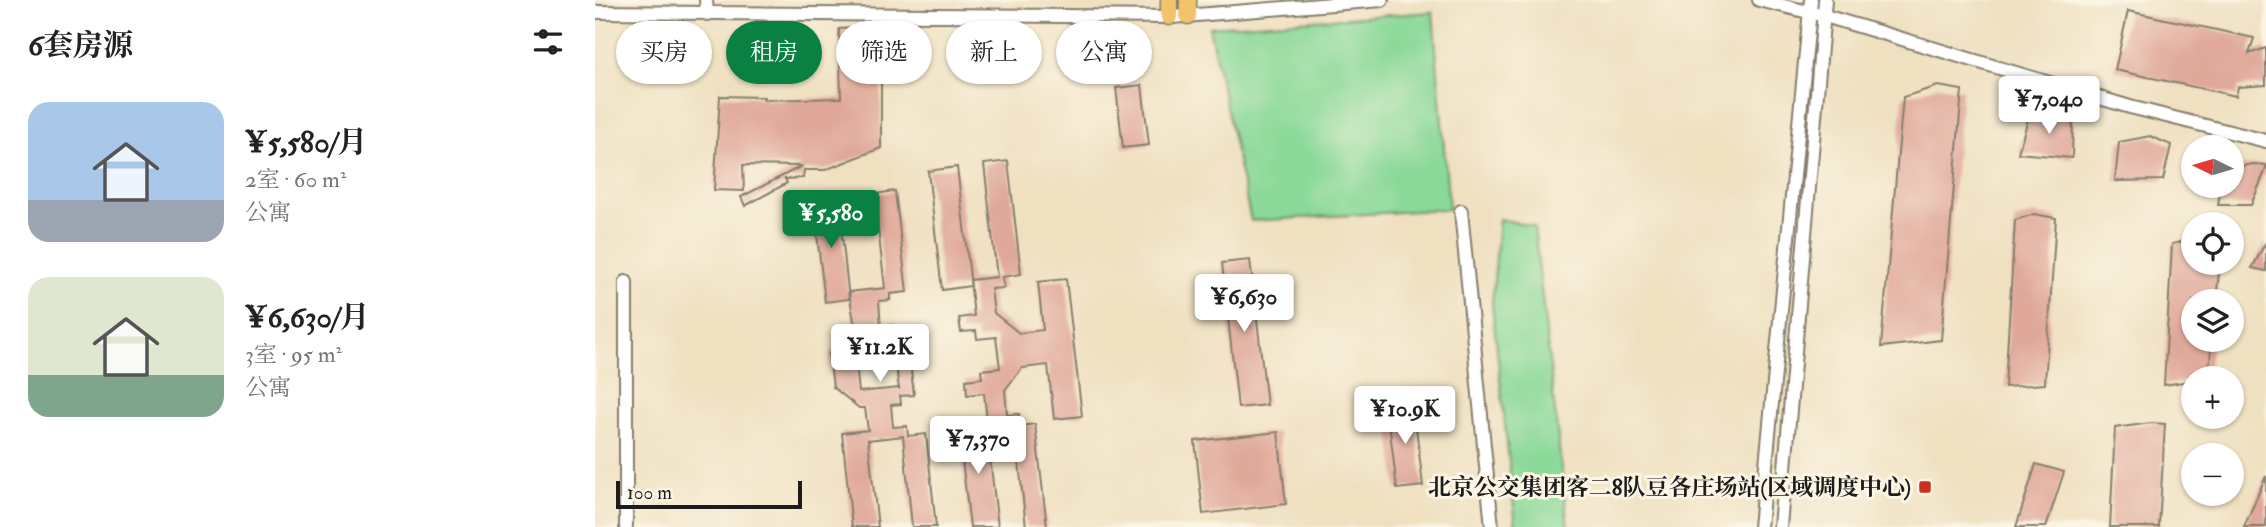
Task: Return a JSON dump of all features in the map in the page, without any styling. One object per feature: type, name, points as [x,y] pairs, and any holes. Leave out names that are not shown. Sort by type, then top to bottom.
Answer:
[{"type":"street","points":[[706,0],[707,14]]},
{"type":"street","points":[[595,12],[630,6],[707,14],[1188,8],[1382,0]]},
{"type":"street","points":[[1759,0],[1810,6],[1825,16],[2130,107],[2266,141]]},
{"type":"street","points":[[1780,527],[1825,0]]},
{"type":"street","points":[[1760,527],[1810,6]]},
{"type":"street","points":[[1461,211],[1492,527]]},
{"type":"street","points":[[626,282],[626,527]]},
{"type":"green space","points":[[1433,12],[1449,209],[1251,221],[1209,27]]},
{"type":"green space","points":[[1499,219],[1534,226],[1568,527],[1516,527],[1492,304]]},
{"type":"building","points":[[2128,11],[2254,38],[2249,54],[2266,48],[2266,85],[2238,87],[2236,96],[2115,70]]},
{"type":"building","points":[[841,84],[881,84],[881,148],[825,170],[804,170],[803,178],[785,179],[787,183],[745,206],[741,197],[802,166],[743,165],[744,191],[714,190],[720,96],[764,97],[764,100],[841,98]]},
{"type":"building","points":[[1142,85],[1149,145],[1123,148],[1116,88]]},
{"type":"building","points":[[1938,86],[1962,90],[1941,340],[1881,347],[1903,97]]},
{"type":"building","points":[[2073,114],[2072,158],[2018,153],[2029,116]]},
{"type":"building","points":[[2150,136],[2171,145],[2163,180],[2115,181],[2119,142]]},
{"type":"building","points":[[1008,161],[1021,274],[1002,277],[1004,288],[991,289],[994,313],[1019,333],[1043,330],[1038,282],[1066,279],[1082,416],[1054,419],[1048,365],[1022,368],[1005,390],[1007,415],[1019,414],[1019,426],[1035,424],[1047,527],[1026,527],[1015,426],[988,430],[984,393],[967,395],[966,380],[982,378],[981,370],[1000,368],[996,337],[977,339],[976,331],[961,332],[959,318],[974,316],[970,280],[997,277],[984,164]]},
{"type":"building","points":[[2266,165],[2251,205],[2218,205],[2219,198],[2244,198],[2244,166]]},
{"type":"building","points":[[957,167],[971,286],[942,290],[928,171]]},
{"type":"building","points":[[895,191],[907,292],[890,294],[890,300],[879,301],[881,327],[892,325],[893,332],[906,330],[914,395],[900,396],[901,404],[891,405],[893,427],[907,426],[908,436],[926,434],[936,527],[912,527],[903,436],[868,440],[878,527],[852,527],[842,433],[868,430],[865,408],[859,408],[833,387],[829,354],[850,328],[855,327],[849,292],[885,288],[874,194]],"holes":[[[883,342],[884,346],[894,345],[899,388],[859,392],[854,345]]]},
{"type":"building","points":[[838,198],[849,299],[825,302],[813,201]]},
{"type":"building","points":[[2034,214],[2056,218],[2045,384],[2005,387],[2015,220]]},
{"type":"building","points":[[2181,242],[2181,275],[2219,275],[2217,289],[2181,289],[2181,352],[2211,352],[2209,366],[2181,366],[2181,382],[2164,385],[2172,244]]},
{"type":"building","points":[[2266,242],[2266,271],[2252,268]]},
{"type":"building","points":[[1250,260],[1267,405],[1238,408],[1222,263]]},
{"type":"building","points":[[1413,402],[1423,486],[1397,489],[1387,405]]},
{"type":"building","points":[[986,423],[998,527],[970,527],[958,426]]},
{"type":"building","points":[[2151,423],[2165,424],[2159,527],[2110,527],[2115,428]]},
{"type":"building","points":[[1278,432],[1286,504],[1203,514],[1195,441]]},
{"type":"building","points":[[2036,464],[2064,472],[2046,527],[2016,527]]},
{"type":"building","points":[[2266,476],[2266,527],[2244,527]]},
{"type":"place","name":"北京公交集团客二8队豆各庄场站(区域调度中心)","points":[[1925,487]]}]
